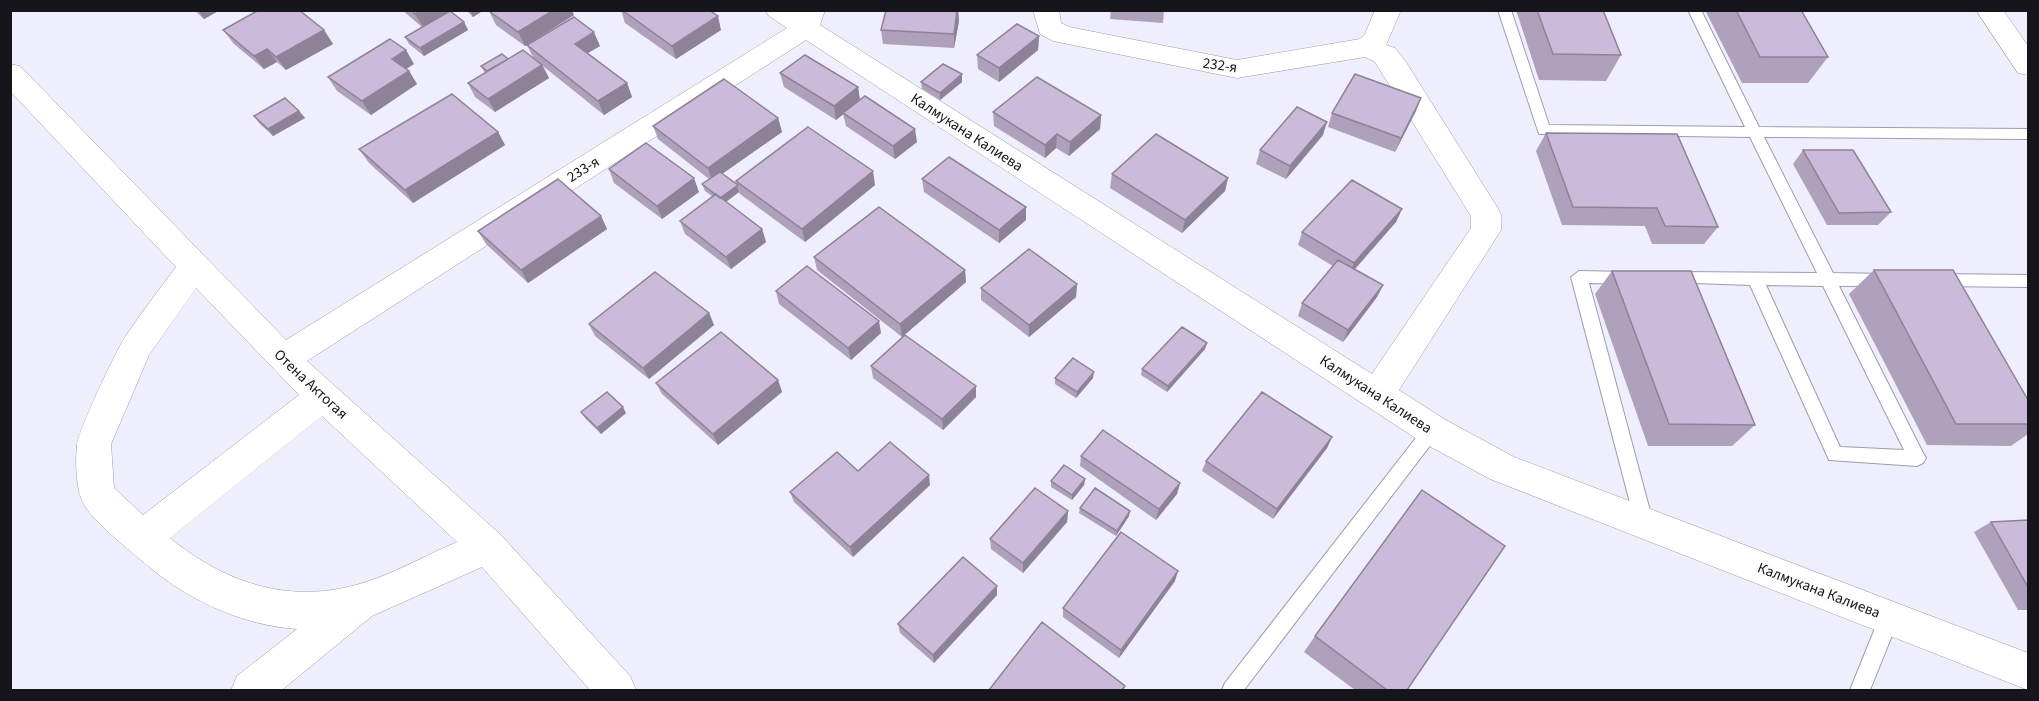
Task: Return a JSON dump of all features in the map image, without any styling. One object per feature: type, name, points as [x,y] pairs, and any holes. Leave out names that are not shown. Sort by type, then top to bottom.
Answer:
[{"type":"street","name":"Калмукана Калиева","points":[[778,10],[809,19],[1377,395],[1432,430],[1502,468],[2028,672]]},
{"type":"street","name":"232-я","points":[[1046,10],[1049,28],[1062,35],[1238,69],[1368,47]]},
{"type":"street","points":[[1377,395],[1486,230],[1486,215],[1396,69],[1385,55],[1368,47],[1377,38],[1388,10]]},
{"type":"street","points":[[1989,10],[2028,66]]},
{"type":"street","name":"233-я","points":[[283,359],[809,19]]},
{"type":"street","name":"Отена Актогая","points":[[10,73],[283,359],[488,547],[616,690]]},
{"type":"street","points":[[194,266],[136,348],[94,444],[98,495],[141,538],[209,588],[266,607],[304,611],[359,603],[488,547]]},
{"type":"street","points":[[141,538],[323,396]]},
{"type":"street","points":[[251,690],[359,603]]},
{"type":"lane","points":[[1504,10],[1544,130],[2028,134]]},
{"type":"lane","points":[[1694,10],[1917,458],[1835,455],[1755,279]]},
{"type":"lane","points":[[1644,522],[1579,277],[1899,280]]},
{"type":"lane","points":[[1923,280],[2028,281]]},
{"type":"lane","points":[[1232,690],[1432,430]]},
{"type":"lane","points":[[1860,690],[1889,618]]},
{"type":"building","points":[[259,10],[299,10],[324,30],[276,57],[267,49],[254,56],[223,30]]},
{"type":"building","points":[[490,10],[554,10],[518,32]]},
{"type":"building","points":[[622,10],[709,10],[718,16],[672,46]]},
{"type":"building","points":[[886,10],[957,10],[954,34],[881,30]]},
{"type":"building","points":[[1537,10],[1603,10],[1621,55],[1553,54]]},
{"type":"building","points":[[1736,10],[1801,10],[1828,57],[1760,57]]},
{"type":"building","points":[[450,11],[464,22],[420,48],[405,37]]},
{"type":"building","points":[[574,17],[594,32],[575,44],[627,83],[598,101],[527,45]]},
{"type":"building","points":[[1017,24],[1039,36],[999,68],[977,55]]},
{"type":"building","points":[[390,39],[406,50],[392,59],[409,71],[362,101],[328,77]]},
{"type":"building","points":[[523,50],[542,65],[488,99],[468,83]]},
{"type":"building","points":[[502,54],[508,59],[487,71],[481,66]]},
{"type":"building","points":[[805,55],[858,87],[834,106],[780,73]]},
{"type":"building","points":[[943,64],[962,74],[940,93],[921,82]]},
{"type":"building","points":[[1355,74],[1421,98],[1401,138],[1332,113]]},
{"type":"building","points":[[1037,77],[1101,115],[1070,142],[1057,134],[1045,145],[993,112]]},
{"type":"building","points":[[724,79],[778,118],[708,168],[653,126]]},
{"type":"building","points":[[452,94],[498,132],[405,190],[359,149]]},
{"type":"building","points":[[865,96],[915,129],[893,146],[843,113]]},
{"type":"building","points":[[285,98],[299,111],[268,129],[254,116]]},
{"type":"building","points":[[1297,107],[1327,122],[1290,166],[1260,150]]},
{"type":"building","points":[[808,127],[873,171],[802,229],[736,181]]},
{"type":"building","points":[[1546,133],[1677,134],[1718,227],[1665,226],[1657,208],[1573,207]]},
{"type":"building","points":[[1156,134],[1228,178],[1185,220],[1112,174]]},
{"type":"building","points":[[646,143],[694,178],[657,206],[609,169]]},
{"type":"building","points":[[1803,150],[1853,150],[1891,212],[1839,213]]},
{"type":"building","points":[[949,157],[1026,207],[999,230],[922,179]]},
{"type":"building","points":[[720,172],[738,185],[720,198],[702,184]]},
{"type":"building","points":[[558,179],[601,216],[521,270],[478,231]]},
{"type":"building","points":[[1352,180],[1402,209],[1354,263],[1302,232]]},
{"type":"building","points":[[716,194],[762,229],[726,257],[680,221]]},
{"type":"building","points":[[879,207],[965,270],[900,324],[814,257]]},
{"type":"building","points":[[1029,249],[1077,284],[1029,325],[981,288]]},
{"type":"building","points":[[1338,260],[1383,285],[1348,330],[1302,303]]},
{"type":"building","points":[[807,266],[879,321],[848,348],[776,291]]},
{"type":"building","points":[[1874,270],[1953,270],[2028,400],[2028,424],[1956,424]]},
{"type":"building","points":[[1612,271],[1691,271],[1755,425],[1669,424]]},
{"type":"building","points":[[655,272],[709,313],[643,368],[589,324]]},
{"type":"building","points":[[1182,327],[1207,343],[1168,386],[1142,369]]},
{"type":"building","points":[[721,332],[778,380],[713,434],[656,383]]},
{"type":"building","points":[[905,335],[976,386],[942,419],[871,366]]},
{"type":"building","points":[[1073,358],[1094,372],[1077,392],[1055,378]]},
{"type":"building","points":[[607,392],[623,407],[597,428],[581,412]]},
{"type":"building","points":[[1262,392],[1332,437],[1277,509],[1206,461]]},
{"type":"building","points":[[1103,430],[1180,483],[1159,509],[1081,456]]},
{"type":"building","points":[[890,442],[929,475],[850,547],[790,492],[837,452],[858,471]]},
{"type":"building","points":[[1064,465],[1085,479],[1072,495],[1051,481]]},
{"type":"building","points":[[1035,488],[1068,511],[1023,563],[990,539]]},
{"type":"building","points":[[1095,488],[1130,511],[1117,531],[1080,508]]},
{"type":"building","points":[[1422,490],[1505,546],[1407,690],[1387,690],[1315,636]]},
{"type":"building","points":[[2028,520],[2028,587],[1991,522]]},
{"type":"building","points":[[1121,532],[1178,571],[1121,650],[1063,608]]},
{"type":"building","points":[[963,557],[997,586],[933,655],[898,624]]},
{"type":"building","points":[[1042,622],[1125,686],[1122,690],[989,690]]}]
